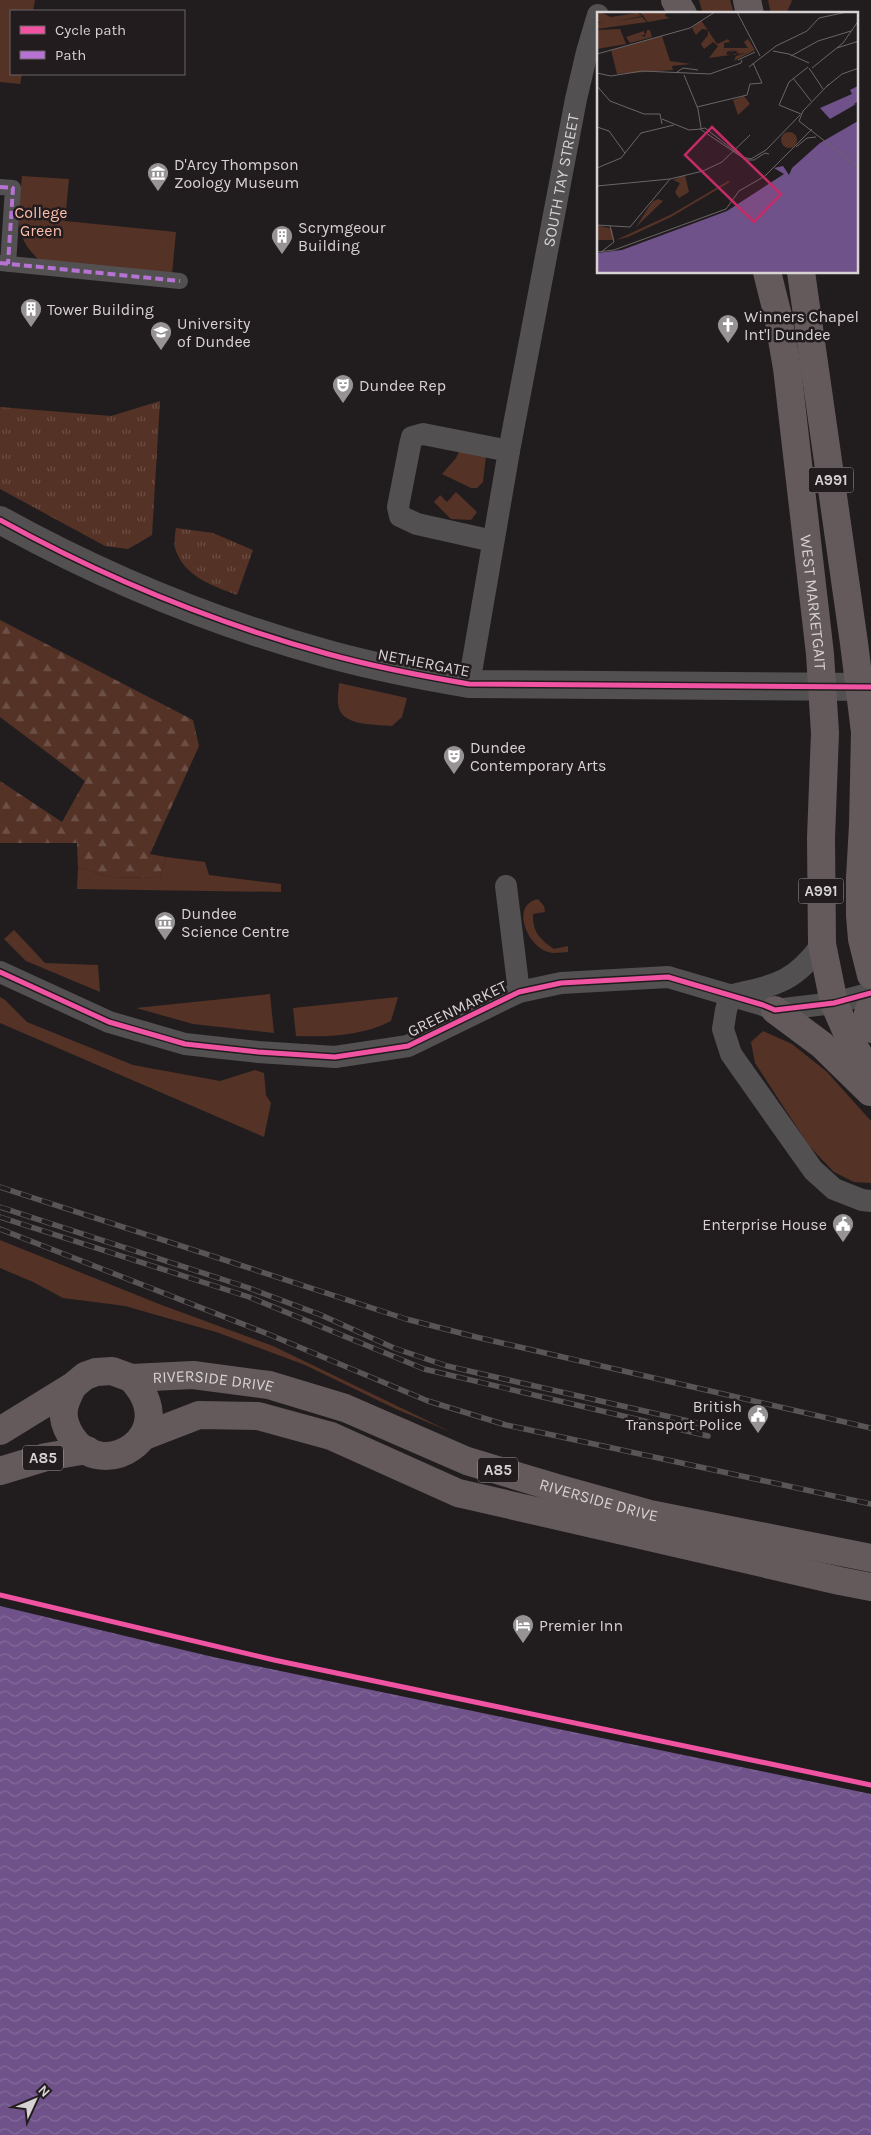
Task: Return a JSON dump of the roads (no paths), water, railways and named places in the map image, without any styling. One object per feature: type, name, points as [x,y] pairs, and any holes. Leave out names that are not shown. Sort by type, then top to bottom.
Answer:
[{"type":"main road","points":[[676,0],[682,12]]},
{"type":"main road","name":"WEST MARKETGAIT","points":[[768,274],[778,316],[787,368],[820,654],[825,733],[821,838],[822,944],[834,1003],[852,1044],[871,1074]]},
{"type":"main road","name":"WEST MARKETGAIT","points":[[801,274],[865,687],[868,728],[860,906],[862,939],[871,975]]},
{"type":"main road","points":[[871,1004],[868,1013],[871,1029]]},
{"type":"main road","points":[[775,1010],[822,1045],[871,1093]]},
{"type":"main road","name":"RIVERSIDE DRIVE","points":[[0,1431],[73,1386],[85,1376],[96,1372],[112,1371],[130,1378],[193,1376],[269,1385],[345,1408],[467,1461],[560,1489],[650,1514],[871,1558]]},
{"type":"main road","name":"RIVERSIDE DRIVE","points":[[0,1471],[46,1457],[87,1450],[95,1455],[117,1455],[131,1449],[142,1438],[149,1415],[148,1404],[142,1390],[130,1378]]},
{"type":"main road","name":"A85","points":[[73,1386],[64,1404],[65,1426],[76,1444],[87,1450]]},
{"type":"main road","name":"RIVERSIDE DRIVE","points":[[142,1438],[199,1415],[258,1416],[331,1436],[458,1493],[871,1587]]},
{"type":"street","name":"SOUTH TAY STREET","points":[[600,12],[604,0]]},
{"type":"street","name":"SOUTH TAY STREET","points":[[493,541],[580,80],[597,21]]},
{"type":"street","points":[[0,187],[13,188],[4,264],[180,281]]},
{"type":"street","points":[[469,684],[493,541],[417,524],[400,516],[398,507],[412,437],[423,434],[509,451]]},
{"type":"street","name":"NETHERGATE","points":[[0,520],[106,573],[156,595],[274,637],[341,658],[469,684],[865,687]]},
{"type":"street","name":"GREENMARKET","points":[[506,886],[519,992]]},
{"type":"street","points":[[822,944],[799,972],[777,984],[730,996],[724,1029],[731,1054],[813,1170],[834,1189],[862,1200],[871,1201]]},
{"type":"street","name":"GREENMARKET","points":[[0,972],[108,1022],[185,1044],[258,1052],[335,1056],[408,1046],[519,992],[561,983],[668,976],[775,1010],[834,1003],[871,993]]},
{"type":"water","points":[[0,1606],[213,1657],[871,1794],[871,2135],[0,2135]]},
{"type":"railway","points":[[0,1187],[406,1319],[476,1337],[871,1428]]},
{"type":"railway","points":[[0,1207],[246,1287],[321,1315],[394,1348],[447,1366],[710,1426]]},
{"type":"railway","points":[[0,1217],[249,1297],[424,1369],[708,1436]]},
{"type":"railway","points":[[0,1229],[268,1334],[428,1401],[506,1425],[871,1504]]},
{"type":"place","name":"D'Arcy Thompson Zoology Museum","points":[[158,192]]},
{"type":"place","name":"Scrymgeour Building","points":[[282,255]]},
{"type":"place","name":"Tower Building","points":[[31,328]]},
{"type":"place","name":"Winners Chapel Int'l Dundee","points":[[728,344]]},
{"type":"place","name":"University of Dundee","points":[[161,351]]},
{"type":"place","name":"Dundee Rep","points":[[343,404]]},
{"type":"place","name":"Dundee Contemporary Arts","points":[[454,775]]},
{"type":"place","name":"Dundee Science Centre","points":[[165,941]]},
{"type":"place","name":"Enterprise House","points":[[843,1243]]},
{"type":"place","name":"British Transport Police","points":[[758,1434]]},
{"type":"place","name":"Premier Inn","points":[[523,1644]]},
{"type":"park label","name":"College Green","points":[[41,221]]}]
